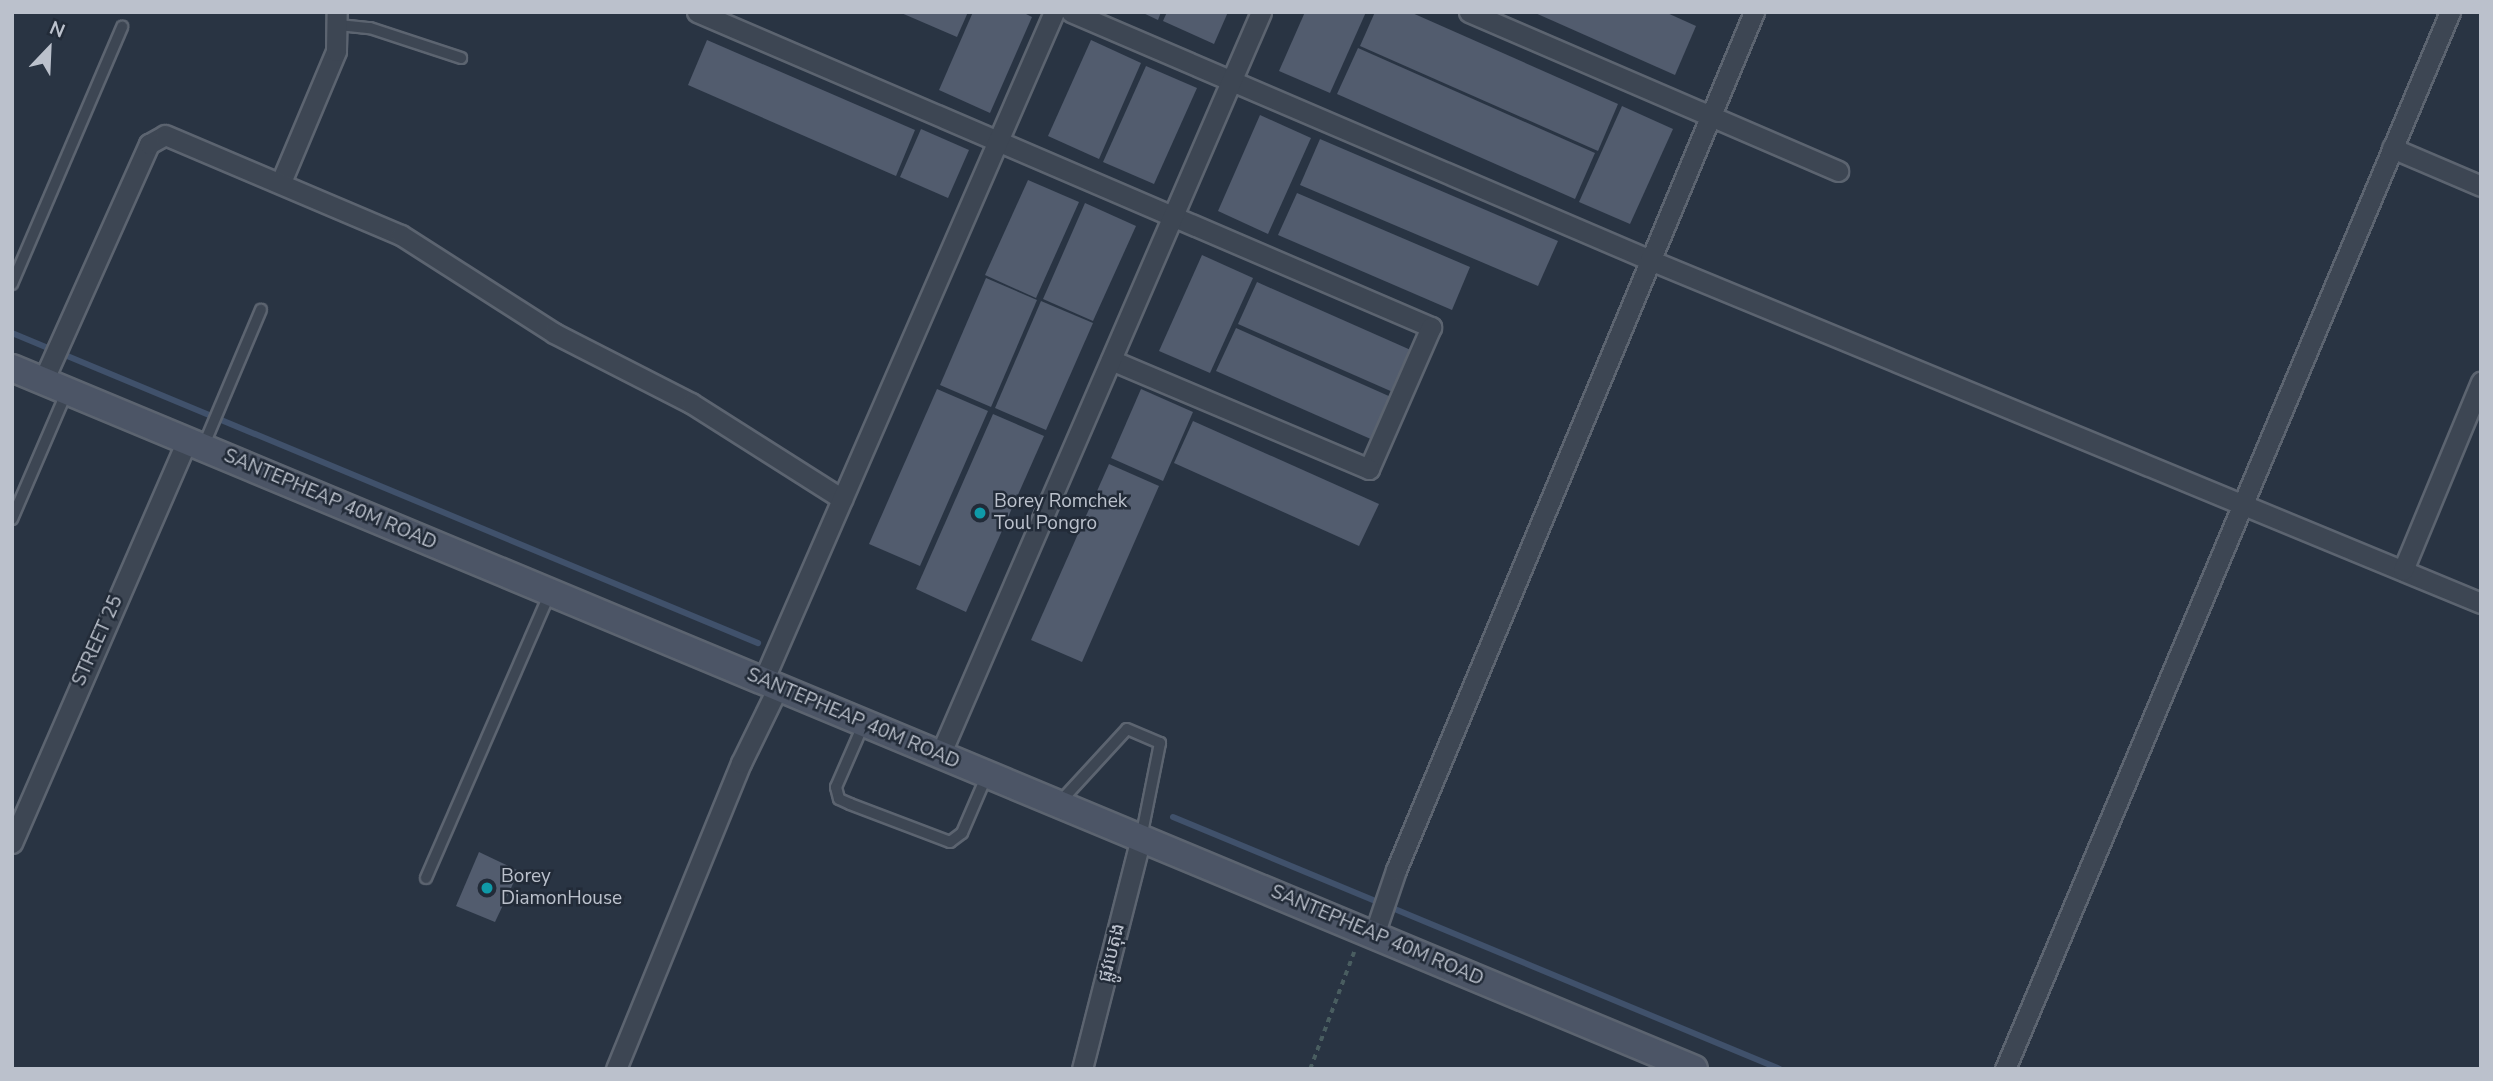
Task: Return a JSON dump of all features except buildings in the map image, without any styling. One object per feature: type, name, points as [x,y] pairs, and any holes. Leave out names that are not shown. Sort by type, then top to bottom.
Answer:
[{"type":"main road","name":"SANTEPHEAP 40M ROAD","points":[[12,368],[53,379],[550,592],[940,755],[1141,838],[1371,927],[1694,1069]]},
{"type":"street","points":[[697,12],[1431,327],[1369,469],[1111,360]]},
{"type":"street","points":[[616,1069],[741,763],[842,499],[1054,12]]},
{"type":"street","points":[[1071,12],[1650,260],[2481,603]]},
{"type":"street","points":[[940,755],[1261,12]]},
{"type":"street","points":[[1469,12],[1838,172]]},
{"type":"street","points":[[1371,927],[1754,12]]},
{"type":"street","points":[[2005,1069],[2241,503],[2450,12]]},
{"type":"street","points":[[281,182],[331,64],[338,18]]},
{"type":"street","points":[[53,379],[62,337],[155,137],[165,135],[401,235],[554,333],[691,403],[842,499]]},
{"type":"street","points":[[2392,148],[2481,186]]},
{"type":"street","points":[[2403,570],[2481,382]]},
{"type":"street","name":"STREET 25","points":[[12,843],[199,443]]},
{"type":"street","name":"ផ្លូវបេតុង","points":[[1082,1069],[1141,838]]},
{"type":"lane","points":[[338,18],[461,58]]},
{"type":"lane","points":[[12,284],[122,27]]},
{"type":"lane","points":[[199,443],[218,408],[261,310]]},
{"type":"lane","points":[[12,519],[53,379]]},
{"type":"lane","points":[[426,878],[550,592]]},
{"type":"lane","points":[[864,723],[836,787],[839,799],[850,804],[950,842],[962,834],[988,774]]},
{"type":"lane","points":[[1058,804],[1127,729],[1160,743],[1141,838]]},
{"type":"path","points":[[1310,1069],[1371,927]]},
{"type":"waterway","points":[[12,333],[758,643]]},
{"type":"waterway","points":[[1173,817],[1780,1069]]},
{"type":"place","name":"Borey Romchek Toul Pongro","points":[[980,513]]},
{"type":"place","name":"Borey DiamonHouse","points":[[487,888]]}]
